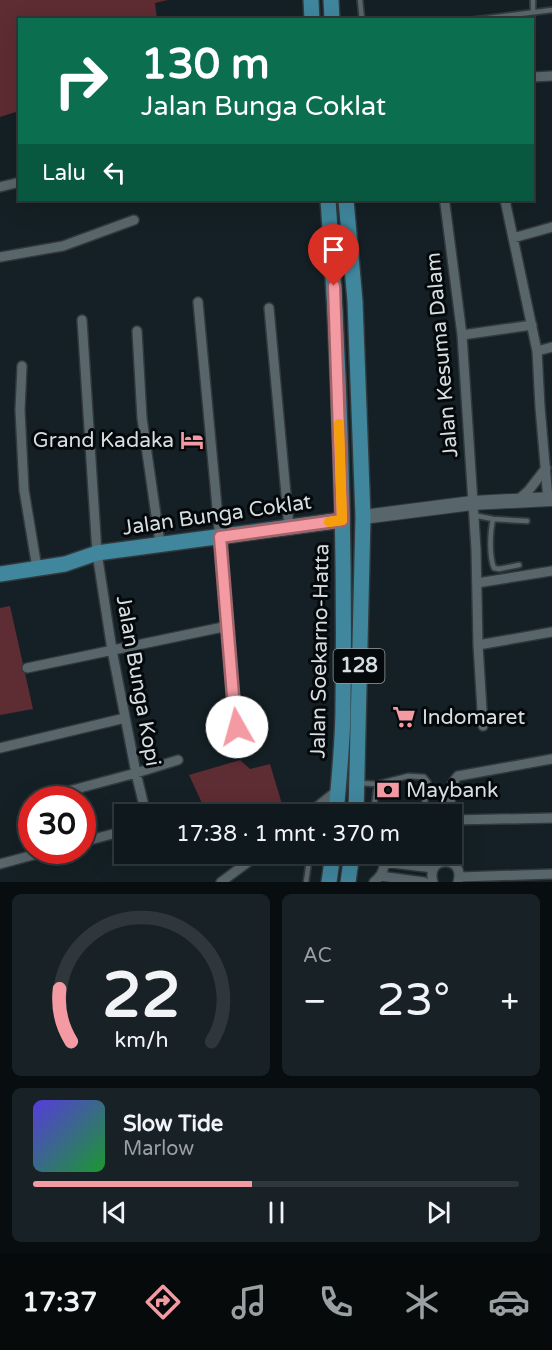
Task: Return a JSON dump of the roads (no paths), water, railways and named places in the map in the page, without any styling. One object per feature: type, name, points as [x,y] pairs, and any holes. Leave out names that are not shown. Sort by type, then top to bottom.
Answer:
[{"type":"main road","points":[[311,0],[312,18]]},
{"type":"main road","points":[[331,0],[332,18]]},
{"type":"main road","name":"Jalan Soekarno-Hatta","points":[[328,201],[336,307],[342,520],[343,707],[337,804]]},
{"type":"main road","name":"Jalan Soekarno-Hatta","points":[[346,201],[356,301],[363,517],[356,804]]},
{"type":"main road","name":"Jalan Bunga Coklat","points":[[0,574],[65,564],[97,553],[160,543],[342,520]]},
{"type":"main road","points":[[329,882],[332,864]]},
{"type":"main road","points":[[348,882],[351,864]]},
{"type":"street","points":[[534,78],[552,76]]},
{"type":"street","points":[[0,187],[18,182]]},
{"type":"street","points":[[363,517],[473,509],[518,501],[550,499],[540,407],[537,351],[505,201]]},
{"type":"street","name":"Jalan Kesuma Dalam","points":[[445,204],[462,335],[483,726]]},
{"type":"street","points":[[0,257],[63,246],[134,220]]},
{"type":"street","points":[[513,238],[552,227]]},
{"type":"street","points":[[198,302],[234,708],[240,746]]},
{"type":"street","points":[[269,308],[289,527]]},
{"type":"street","name":"Jalan Bunga Kopi","points":[[82,320],[97,553],[112,650],[144,804]]},
{"type":"street","points":[[462,335],[532,325]]},
{"type":"street","points":[[137,331],[142,418],[160,543]]},
{"type":"street","points":[[537,351],[552,347]]},
{"type":"street","points":[[22,366],[24,490],[37,568]]},
{"type":"street","points":[[518,501],[546,468]]},
{"type":"street","points":[[477,583],[552,571]]},
{"type":"street","points":[[27,668],[228,626]]},
{"type":"street","points":[[478,645],[552,632]]},
{"type":"street","points":[[0,747],[125,718]]},
{"type":"street","points":[[450,804],[453,782],[458,776],[552,759]]},
{"type":"street","points":[[85,786],[178,760]]},
{"type":"street","points":[[323,804],[338,790]]},
{"type":"street","points":[[462,820],[552,818]]},
{"type":"street","points":[[96,838],[114,834]]},
{"type":"street","points":[[0,864],[18,859]]},
{"type":"street","points":[[221,882],[245,864]]},
{"type":"street","points":[[377,879],[383,872],[382,864]]},
{"type":"street","points":[[413,864],[433,868]]},
{"type":"street","points":[[433,882],[431,876],[433,868],[438,864]]},
{"type":"street","points":[[454,864],[458,868],[459,879],[552,874]]},
{"type":"street","points":[[377,879],[424,882]]},
{"type":"lane","points":[[360,0],[362,18]]},
{"type":"lane","points":[[533,0],[533,12]]},
{"type":"lane","points":[[487,18],[552,10]]},
{"type":"lane","points":[[473,509],[493,519],[527,521]]},
{"type":"lane","points":[[493,519],[491,538],[494,568],[519,565]]},
{"type":"lane","points":[[357,783],[377,784],[408,776],[424,777],[428,782],[425,804]]},
{"type":"lane","points":[[374,804],[377,784]]},
{"type":"lane","points":[[306,882],[309,864]]},
{"type":"place","name":"Grand Kadaka","points":[[192,440]]},
{"type":"place","name":"Indomaret","points":[[404,717]]},
{"type":"place","name":"Maybank","points":[[388,790]]}]
